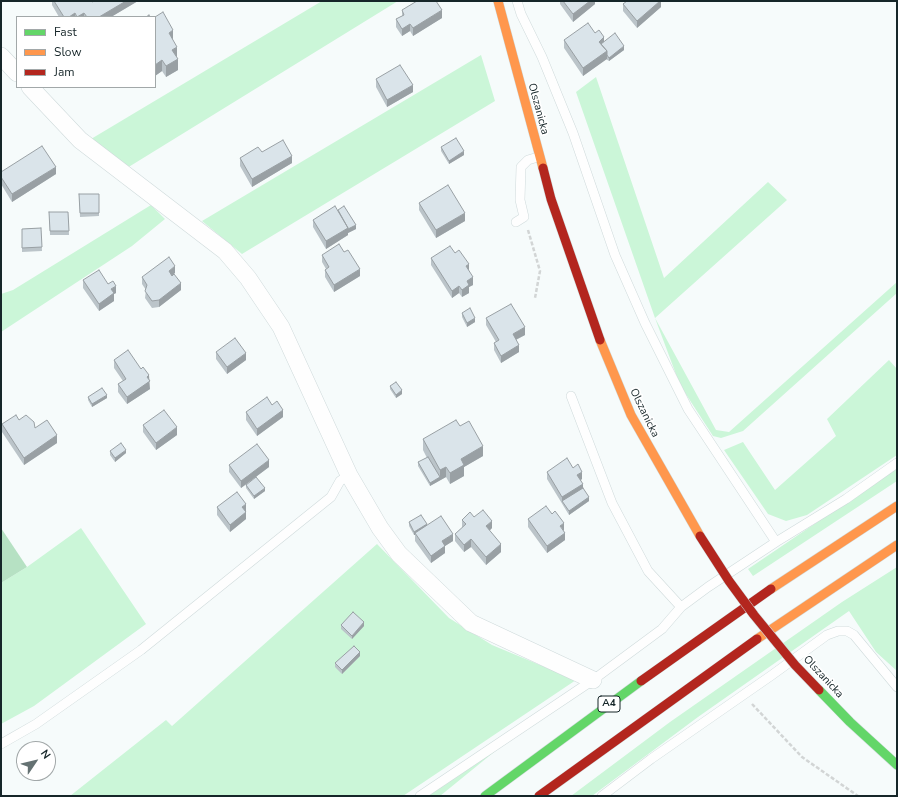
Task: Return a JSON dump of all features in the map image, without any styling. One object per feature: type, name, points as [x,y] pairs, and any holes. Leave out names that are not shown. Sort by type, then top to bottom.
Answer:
[{"type":"main road","name":"Olszanicka","points":[[498,1],[538,156],[573,268],[615,378],[650,451],[700,536],[737,592],[775,641],[850,722],[897,765]]},
{"type":"main road","name":"A4","points":[[485,796],[621,695],[754,600],[897,506]]},
{"type":"main road","points":[[539,796],[772,628],[897,545]]},
{"type":"street","points":[[1,56],[16,72]]},
{"type":"street","points":[[31,88],[80,140],[225,251],[248,278],[281,327],[349,475],[380,528],[399,554],[471,623],[593,680]]},
{"type":"lane","points":[[517,1],[520,14],[542,57],[573,133],[615,255],[646,322],[688,409],[776,542]]},
{"type":"lane","points":[[520,220],[521,167],[528,160],[538,156]]},
{"type":"lane","points":[[571,396],[612,503],[648,571],[680,607]]},
{"type":"lane","points":[[420,796],[593,680],[662,629],[680,607],[776,542],[846,499],[897,463]]},
{"type":"lane","points":[[1,744],[36,724],[141,650],[331,497],[340,481],[349,475]]},
{"type":"lane","points":[[602,796],[651,759],[744,695],[827,635],[838,631],[847,631],[854,635],[897,687]]},
{"type":"path","points":[[520,220],[540,271],[535,298]]},
{"type":"path","points":[[744,695],[802,757],[858,796]]},
{"type":"green space","points":[[322,1],[398,1],[127,168],[91,139]]},
{"type":"green space","points":[[481,55],[495,101],[242,254],[202,221]]},
{"type":"green space","points":[[596,77],[664,278],[768,182],[787,200],[655,318],[576,92]]},
{"type":"green space","points":[[151,205],[165,219],[132,246],[1,332],[1,294],[13,290]]},
{"type":"green space","points":[[897,282],[897,293],[743,431],[721,438],[713,436],[680,385],[655,318],[716,430],[729,432]]},
{"type":"green space","points":[[889,360],[897,369],[897,455],[807,515],[786,521],[768,514],[724,450],[743,442],[775,490],[836,436],[827,419]]},
{"type":"green space","points":[[897,468],[897,481],[753,576],[748,569]]},
{"type":"green space","points":[[1,528],[27,567],[1,583]]},
{"type":"green space","points":[[81,528],[146,624],[34,706],[1,724],[1,583],[27,567]]},
{"type":"green space","points":[[377,544],[449,618],[492,645],[576,680],[403,796],[70,796],[166,720],[172,726]]},
{"type":"green space","points":[[897,567],[897,671],[876,652],[849,611],[698,717],[592,796],[571,796],[670,722],[842,602]]},
{"type":"green space","points":[[499,748],[440,796],[428,796]]},
{"type":"building","points":[[54,1],[126,1],[101,16],[86,16],[84,13],[76,16],[75,13],[70,16],[63,16]]},
{"type":"building","points":[[417,1],[436,1],[442,10],[413,28],[410,24],[402,29],[396,19],[404,15],[402,10]]},
{"type":"building","points":[[563,1],[590,1],[573,14]]},
{"type":"building","points":[[627,1],[660,1],[637,21],[623,4]]},
{"type":"building","points":[[163,12],[173,30],[169,33],[177,47],[172,50],[178,59],[166,66],[162,60],[156,64],[156,16]]},
{"type":"building","points":[[588,23],[595,33],[599,30],[604,37],[599,42],[607,51],[583,68],[564,40]]},
{"type":"building","points":[[615,33],[624,46],[609,58],[607,51],[601,44]]},
{"type":"building","points":[[400,65],[413,85],[387,100],[376,79]]},
{"type":"building","points":[[456,138],[464,151],[449,161],[441,147]]},
{"type":"building","points":[[283,140],[292,156],[252,179],[240,158],[258,147],[262,152]]},
{"type":"building","points":[[42,146],[56,167],[12,194],[1,177],[1,172]]},
{"type":"building","points":[[448,185],[465,213],[436,230],[419,203]]},
{"type":"building","points":[[79,194],[99,194],[99,213],[80,213]]},
{"type":"building","points":[[335,206],[348,228],[326,241],[313,220]]},
{"type":"building","points":[[344,206],[356,225],[348,229],[338,210]]},
{"type":"building","points":[[49,212],[68,212],[69,231],[50,231]]},
{"type":"building","points":[[41,228],[42,247],[22,248],[22,229]]},
{"type":"building","points":[[339,244],[344,252],[348,250],[360,269],[334,285],[325,270],[329,267],[322,255]]},
{"type":"building","points":[[450,246],[455,253],[459,250],[469,264],[466,266],[473,277],[467,281],[469,285],[462,290],[459,286],[452,291],[431,258]]},
{"type":"building","points":[[169,257],[175,266],[169,271],[172,276],[174,274],[181,283],[159,300],[152,301],[145,291],[147,285],[142,277]]},
{"type":"building","points":[[99,270],[108,284],[113,281],[116,286],[111,289],[114,293],[99,304],[83,280]]},
{"type":"building","points":[[511,304],[525,327],[513,334],[519,345],[501,356],[494,343],[499,340],[486,318]]},
{"type":"building","points":[[470,308],[475,318],[467,323],[462,313]]},
{"type":"building","points":[[235,338],[246,353],[227,367],[216,352]]},
{"type":"building","points":[[128,350],[141,369],[143,367],[149,375],[147,377],[150,381],[127,397],[118,384],[126,379],[114,360]]},
{"type":"building","points":[[396,382],[402,390],[396,395],[390,386]]},
{"type":"building","points":[[102,388],[107,395],[92,404],[88,397]]},
{"type":"building","points":[[267,397],[272,405],[277,401],[283,410],[257,429],[246,412]]},
{"type":"building","points":[[164,410],[177,427],[156,443],[143,425]]},
{"type":"building","points":[[16,415],[19,420],[26,415],[34,422],[35,428],[47,420],[57,435],[24,458],[2,424]]},
{"type":"building","points":[[456,420],[460,426],[469,421],[483,446],[461,459],[464,465],[450,473],[446,467],[440,470],[423,439]]},
{"type":"building","points":[[121,443],[126,450],[115,458],[110,451]]},
{"type":"building","points":[[257,444],[269,460],[241,481],[229,465]]},
{"type":"building","points":[[428,457],[440,477],[430,483],[418,462]]},
{"type":"building","points":[[567,458],[573,468],[578,464],[582,472],[577,475],[583,484],[562,497],[547,472]]},
{"type":"building","points":[[256,477],[265,488],[254,496],[246,485]]},
{"type":"building","points":[[583,488],[589,497],[569,511],[562,501]]},
{"type":"building","points":[[237,492],[246,504],[242,507],[246,512],[230,525],[217,507]]},
{"type":"building","points":[[546,506],[552,514],[555,511],[564,523],[560,526],[565,533],[547,546],[528,519]]},
{"type":"building","points":[[483,510],[492,521],[486,526],[501,544],[486,557],[471,539],[464,545],[455,534],[466,524],[462,520],[470,512],[474,517]]},
{"type":"building","points":[[421,515],[427,524],[414,532],[409,522]]},
{"type":"building","points":[[441,516],[453,534],[442,541],[445,546],[431,556],[415,533]]},
{"type":"building","points":[[353,612],[364,622],[352,636],[341,625]]},
{"type":"building","points":[[354,646],[360,652],[342,670],[335,663]]},
{"type":"traffic: fast","points":[[485,796],[641,681]]},
{"type":"traffic: fast","points":[[819,690],[850,722],[897,765]]},
{"type":"traffic: slow","points":[[498,1],[543,168]]},
{"type":"traffic: slow","points":[[600,340],[631,415],[700,536]]},
{"type":"traffic: slow","points":[[771,589],[897,506]]},
{"type":"traffic: slow","points":[[757,639],[897,545]]},
{"type":"traffic: jam","points":[[543,168],[551,199],[600,340]]},
{"type":"traffic: jam","points":[[700,536],[729,581],[754,615],[795,665],[819,690]]},
{"type":"traffic: jam","points":[[641,681],[771,589]]},
{"type":"traffic: jam","points":[[539,796],[757,639]]}]
